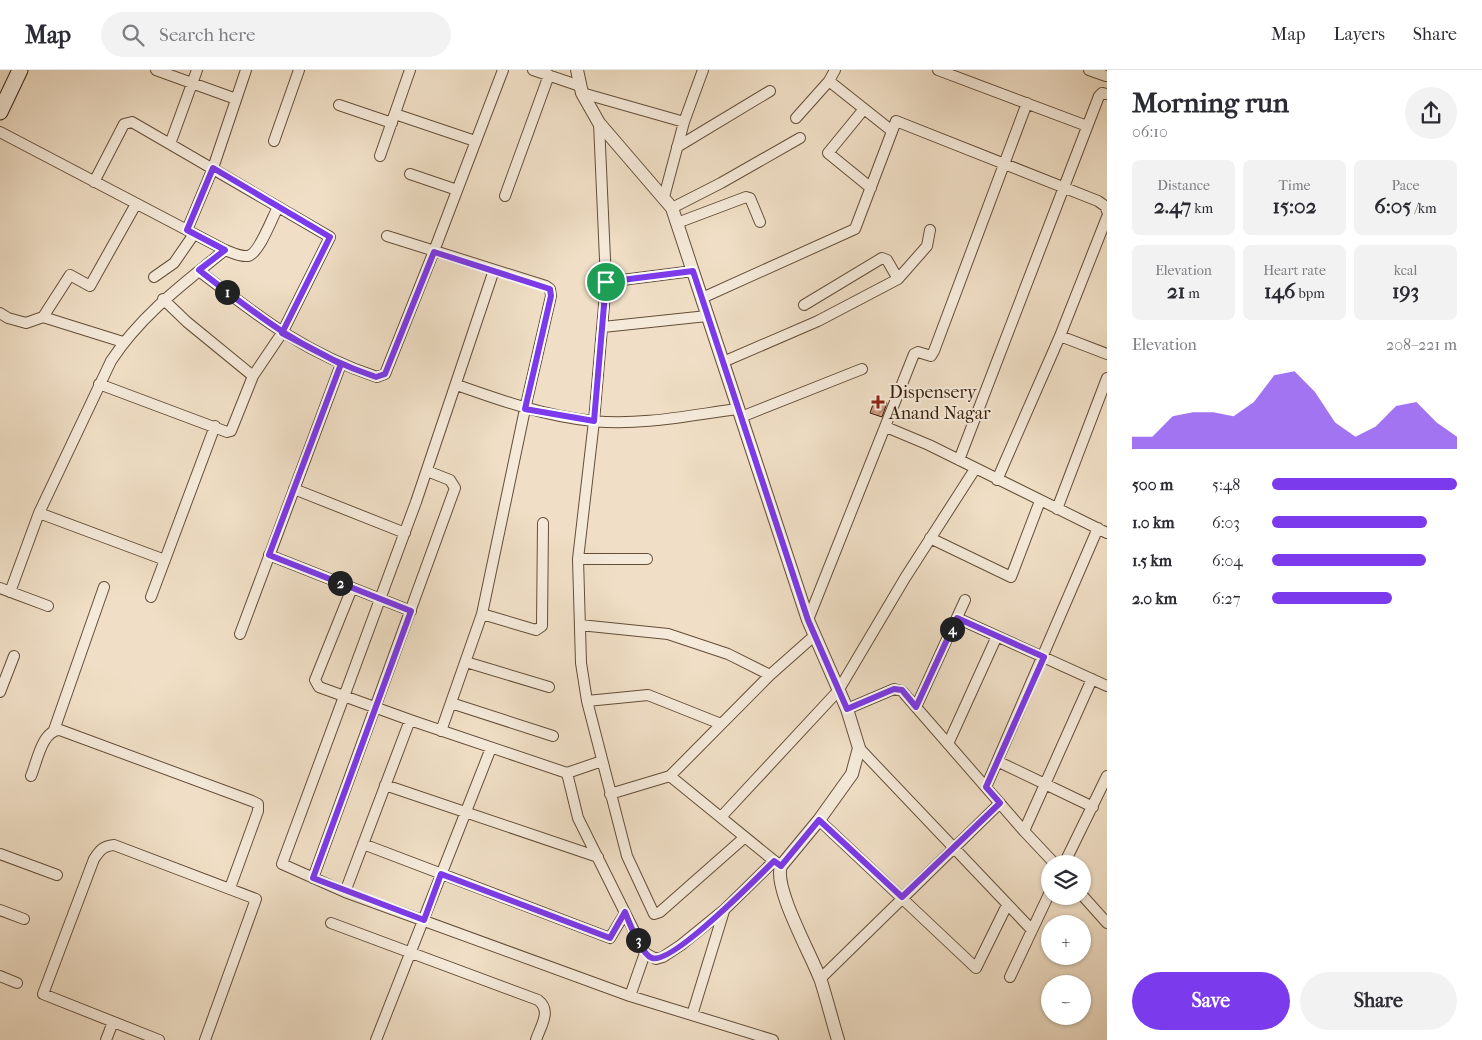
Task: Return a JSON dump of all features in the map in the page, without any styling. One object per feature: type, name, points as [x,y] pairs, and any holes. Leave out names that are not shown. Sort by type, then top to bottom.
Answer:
[{"type":"main road","points":[[0,93],[11,70]]},
{"type":"main road","points":[[0,112],[20,70]]},
{"type":"street","points":[[156,70],[236,99]]},
{"type":"street","points":[[170,144],[197,70]]},
{"type":"street","points":[[154,277],[174,263],[190,232],[246,70]]},
{"type":"street","points":[[274,141],[299,70]]},
{"type":"street","points":[[380,156],[410,70]]},
{"type":"street","points":[[199,270],[282,333],[341,364],[376,377],[385,374],[434,252],[503,70]]},
{"type":"street","points":[[533,70],[582,89],[684,122]]},
{"type":"street","points":[[577,70],[582,89],[599,122],[672,208],[808,620],[847,709],[860,748],[1032,930]]},
{"type":"street","points":[[664,197],[684,122],[703,70]]},
{"type":"street","points":[[796,118],[829,81],[835,70]]},
{"type":"street","points":[[938,70],[1087,126]]},
{"type":"street","points":[[1089,70],[1106,76]]},
{"type":"street","points":[[505,196],[549,76]]},
{"type":"street","points":[[829,81],[892,131]]},
{"type":"street","points":[[677,147],[770,92]]},
{"type":"street","points":[[959,460],[1099,96],[1102,93],[1107,94]]},
{"type":"street","points":[[808,620],[914,354],[918,352],[931,356],[934,351],[1027,104]]},
{"type":"street","points":[[339,105],[475,141]]},
{"type":"street","points":[[864,109],[828,153],[872,188]]},
{"type":"street","points":[[702,298],[855,229],[872,188],[894,123],[899,121],[1098,201],[1105,206],[1107,211]]},
{"type":"street","points":[[94,182],[124,124],[128,122],[213,168],[330,237],[282,333],[253,376],[231,431],[99,384]]},
{"type":"street","points":[[599,122],[606,282],[594,421],[578,559],[581,664],[587,701],[627,856],[654,914],[660,912],[745,837]]},
{"type":"street","points":[[0,132],[225,250],[248,256],[256,252],[278,207]]},
{"type":"street","points":[[672,208],[800,138]]},
{"type":"street","points":[[410,174],[457,190]]},
{"type":"street","points":[[677,223],[746,197],[750,198],[760,222]]},
{"type":"street","points":[[43,317],[70,276],[90,286],[136,204]]},
{"type":"street","points":[[997,480],[1060,336],[1107,218]]},
{"type":"street","points":[[723,362],[818,321],[898,279],[927,246],[930,230]]},
{"type":"street","points":[[387,236],[546,286],[551,292],[482,614],[441,731]]},
{"type":"street","points":[[10,592],[39,513],[99,384],[123,342],[163,299],[225,250]]},
{"type":"street","points":[[804,305],[882,258],[887,260],[898,279]]},
{"type":"street","points":[[494,270],[405,533],[282,864],[345,892],[630,996],[773,1040]]},
{"type":"street","points":[[606,282],[693,271]]},
{"type":"street","points":[[163,299],[186,322],[253,376]]},
{"type":"street","points":[[0,313],[8,318],[26,323],[43,317],[123,342]]},
{"type":"street","points":[[603,327],[707,316]]},
{"type":"street","points":[[1060,336],[1107,354]]},
{"type":"street","points":[[240,634],[341,364]]},
{"type":"street","points":[[456,385],[525,409],[594,421],[637,421],[740,413],[862,369]]},
{"type":"street","points":[[1057,509],[1107,378]]},
{"type":"street","points":[[151,597],[215,426]]},
{"type":"street","points":[[886,427],[959,460],[1102,530],[986,787]]},
{"type":"street","points":[[721,817],[838,691],[930,538],[975,469]]},
{"type":"street","points":[[313,878],[455,488],[454,483],[450,480],[427,471]]},
{"type":"street","points":[[294,490],[405,533]]},
{"type":"street","points":[[930,538],[1011,577],[1040,501]]},
{"type":"street","points":[[39,513],[165,560]]},
{"type":"street","points":[[482,614],[536,630],[542,626],[543,523]]},
{"type":"street","points":[[269,555],[411,611]]},
{"type":"street","points":[[578,559],[647,559]]},
{"type":"street","points":[[54,730],[104,587]]},
{"type":"street","points":[[0,588],[48,606]]},
{"type":"street","points":[[352,588],[315,680],[319,687],[490,748],[567,773],[602,761]]},
{"type":"street","points":[[916,707],[965,600]]},
{"type":"street","points":[[957,618],[1107,686]]},
{"type":"street","points":[[580,625],[668,634],[728,654],[770,675]]},
{"type":"street","points":[[610,794],[670,776],[770,675],[814,636]]},
{"type":"street","points":[[948,744],[998,636]]},
{"type":"street","points":[[0,692],[14,656]]},
{"type":"street","points":[[466,662],[549,687]]},
{"type":"street","points":[[1024,831],[1092,679]]},
{"type":"street","points":[[847,709],[894,689],[902,690],[1047,855]]},
{"type":"street","points":[[587,701],[648,695],[721,724]]},
{"type":"street","points":[[451,703],[553,736]]},
{"type":"street","points":[[345,892],[410,720]]},
{"type":"street","points":[[32,776],[47,734],[54,730],[60,730],[258,804],[258,811],[230,888]]},
{"type":"street","points":[[376,1040],[490,748]]},
{"type":"street","points":[[567,773],[578,818],[645,953],[650,957],[663,958],[724,910],[778,863],[819,820],[852,774],[860,748]]},
{"type":"street","points":[[998,762],[1093,807]]},
{"type":"street","points":[[670,776],[778,863],[779,880],[820,979],[838,1040]]},
{"type":"street","points":[[1069,855],[1107,776]]},
{"type":"street","points":[[385,785],[598,857]]},
{"type":"street","points":[[820,979],[952,847],[1000,803]]},
{"type":"street","points":[[819,820],[976,968],[1007,905]]},
{"type":"street","points":[[363,844],[610,938],[625,912]]},
{"type":"street","points":[[159,1040],[43,994],[94,858],[100,849],[114,845],[254,897],[256,901],[205,1040]]},
{"type":"street","points":[[0,854],[57,876]]},
{"type":"street","points":[[1010,977],[1044,905]]},
{"type":"street","points":[[1091,905],[1107,923]]},
{"type":"street","points":[[0,910],[24,919]]},
{"type":"street","points":[[692,1015],[724,910]]},
{"type":"street","points":[[331,922],[538,1000],[544,1005],[546,1011],[536,1040]]},
{"type":"street","points":[[630,996],[645,953]]},
{"type":"street","points":[[0,976],[17,983]]},
{"type":"street","points":[[106,1040],[113,1022]]},
{"type":"building","points":[[875,399],[887,403],[882,417],[870,413]]},
{"type":"place","name":"Dispensery Anand Nagar","points":[[878,402]]},
{"type":"route","points":[[606,282],[594,421],[525,409],[551,296],[550,289],[546,286],[434,252],[385,374],[376,377],[311,350],[282,333],[199,270],[225,250],[187,230],[213,168],[330,237],[282,333],[311,350],[341,364],[269,555],[411,611],[313,878],[345,892],[424,920],[441,874],[610,938],[625,912],[645,953],[656,959],[663,958],[724,910],[774,861],[781,866],[819,820],[902,897],[1000,803],[986,787],[1044,657],[957,618],[916,707],[902,690],[894,689],[847,709],[808,620],[693,271],[606,282]]}]
